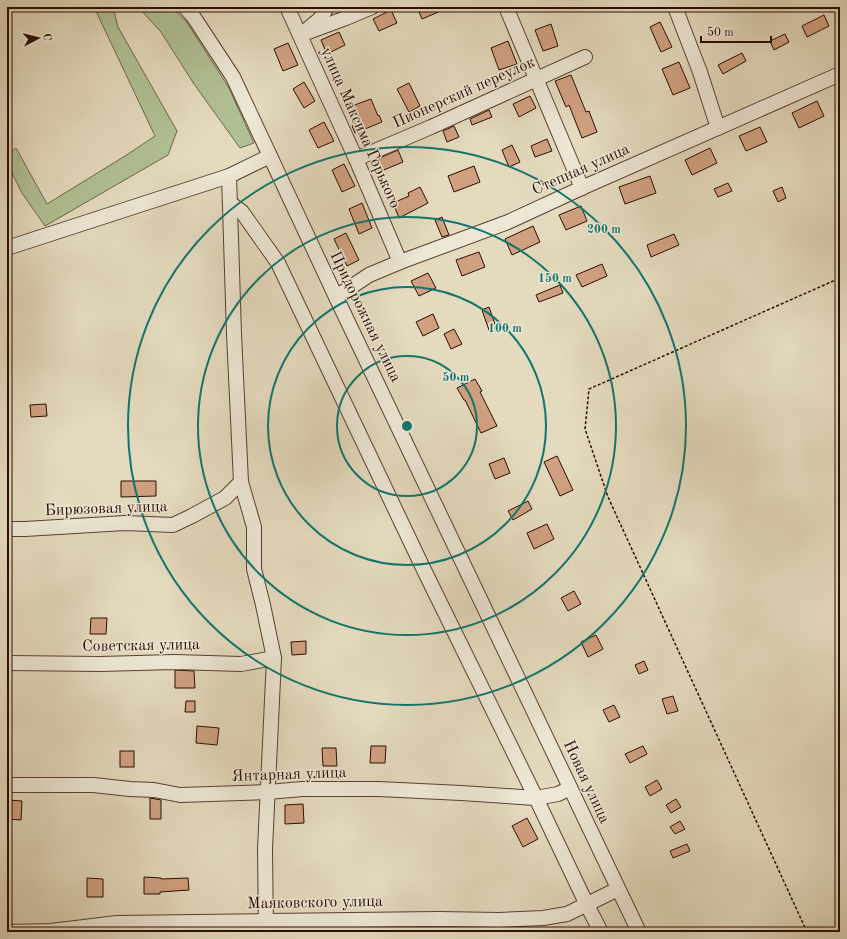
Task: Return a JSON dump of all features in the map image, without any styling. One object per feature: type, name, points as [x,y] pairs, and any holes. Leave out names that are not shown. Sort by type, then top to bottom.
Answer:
[{"type":"street","name":"Придорожная улица","points":[[185,7],[197,22],[233,77],[503,647]]},
{"type":"street","name":"улица Максима Горького","points":[[287,7],[356,159],[400,262]]},
{"type":"street","points":[[300,35],[320,19],[327,7]]},
{"type":"street","points":[[300,35],[372,7]]},
{"type":"street","points":[[506,7],[582,188]]},
{"type":"street","points":[[675,7],[700,72],[718,128]]},
{"type":"street","name":"Пионерский переулок","points":[[356,159],[586,57]]},
{"type":"street","name":"Степная улица","points":[[336,297],[368,276],[400,262],[508,222],[840,74]]},
{"type":"street","points":[[7,248],[229,176],[270,156]]},
{"type":"street","points":[[229,176],[241,482],[254,527],[254,569],[274,658],[265,849],[266,926]]},
{"type":"street","points":[[230,203],[242,212],[278,263],[424,570],[602,932]]},
{"type":"street","name":"Бирюзовая улица","points":[[7,529],[126,523],[173,525],[225,498],[241,482]]},
{"type":"street","name":"Новая улица","points":[[503,647],[639,932]]},
{"type":"street","name":"Советская улица","points":[[7,663],[100,664],[175,662],[241,664],[274,658]]},
{"type":"street","name":"Янтарная улица","points":[[7,785],[93,785],[154,790],[180,795],[302,790],[379,789],[536,798],[558,794],[570,788]]},
{"type":"street","name":"Маяковского улица","points":[[7,932],[51,930],[117,923],[266,926],[438,919],[498,920],[543,918],[567,914],[618,888]]},
{"type":"path","points":[[807,932],[608,497],[585,429],[589,389],[840,278]]},
{"type":"green space","points":[[94,7],[113,7],[118,27],[177,131],[168,155],[45,226],[22,193],[7,163],[7,155],[16,148],[47,204],[155,136]]},
{"type":"green space","points":[[138,7],[171,7],[186,21],[229,88],[254,143],[240,148],[194,84],[161,32]]},
{"type":"building","points":[[417,7],[450,7],[422,19]]},
{"type":"building","points":[[391,10],[397,23],[379,31],[373,19]]},
{"type":"building","points":[[824,15],[829,26],[807,37],[802,26]]},
{"type":"building","points":[[660,22],[672,47],[661,52],[650,27]]},
{"type":"building","points":[[551,24],[558,46],[543,51],[535,30]]},
{"type":"building","points":[[339,32],[345,45],[327,54],[321,40]]},
{"type":"building","points":[[785,34],[789,42],[774,50],[770,41]]},
{"type":"building","points":[[508,41],[517,64],[499,70],[491,48]]},
{"type":"building","points":[[288,43],[298,65],[283,71],[274,49]]},
{"type":"building","points":[[742,53],[746,61],[723,74],[718,65]]},
{"type":"building","points":[[679,62],[690,88],[673,95],[662,69]]},
{"type":"building","points":[[571,75],[586,112],[589,111],[597,132],[582,138],[569,105],[566,107],[555,81]]},
{"type":"building","points":[[304,82],[315,101],[304,108],[293,89]]},
{"type":"building","points":[[409,83],[420,106],[409,112],[397,89]]},
{"type":"building","points":[[530,96],[536,108],[519,117],[513,104]]},
{"type":"building","points":[[371,99],[382,122],[355,133],[352,126],[356,125],[349,107]]},
{"type":"building","points":[[817,101],[824,116],[799,128],[792,113]]},
{"type":"building","points":[[489,110],[492,117],[472,125],[470,119]]},
{"type":"building","points":[[324,122],[334,141],[318,148],[309,130]]},
{"type":"building","points":[[454,126],[459,137],[447,142],[443,131]]},
{"type":"building","points":[[760,127],[767,142],[746,151],[739,136]]},
{"type":"building","points":[[547,139],[552,151],[535,157],[531,146]]},
{"type":"building","points":[[512,145],[520,162],[509,167],[502,150]]},
{"type":"building","points":[[710,148],[717,163],[692,175],[685,160]]},
{"type":"building","points":[[398,150],[403,162],[379,172],[375,160]]},
{"type":"building","points":[[344,164],[355,186],[342,192],[332,170]]},
{"type":"building","points":[[474,166],[480,182],[454,192],[448,176]]},
{"type":"building","points":[[650,176],[656,193],[625,204],[619,187]]},
{"type":"building","points":[[728,183],[732,191],[718,197],[714,189]]},
{"type":"building","points":[[420,187],[428,203],[399,218],[393,203],[409,196],[408,193]]},
{"type":"building","points":[[782,187],[786,198],[778,202],[773,191]]},
{"type":"building","points":[[362,203],[372,228],[359,234],[349,209]]},
{"type":"building","points":[[581,206],[587,221],[566,230],[559,215]]},
{"type":"building","points":[[442,217],[449,235],[442,237],[435,220]]},
{"type":"building","points":[[533,226],[540,242],[512,255],[505,239]]},
{"type":"building","points":[[346,233],[359,260],[347,266],[334,239]]},
{"type":"building","points":[[674,234],[679,245],[651,257],[647,245]]},
{"type":"building","points":[[479,252],[485,267],[462,276],[456,260]]},
{"type":"building","points":[[602,264],[607,276],[582,287],[576,275]]},
{"type":"building","points":[[428,273],[436,288],[419,296],[411,281]]},
{"type":"building","points":[[560,285],[563,293],[539,302],[536,295]]},
{"type":"building","points":[[489,307],[497,330],[490,333],[482,310]]},
{"type":"building","points":[[433,314],[439,328],[423,336],[416,322]]},
{"type":"building","points":[[454,329],[462,344],[451,349],[444,334]]},
{"type":"building","points":[[475,379],[482,391],[480,392],[497,426],[481,433],[465,400],[457,388]]},
{"type":"building","points":[[46,404],[47,416],[31,417],[30,405]]},
{"type":"building","points":[[557,456],[573,490],[560,496],[544,462]]},
{"type":"building","points":[[504,458],[510,473],[495,479],[489,464]]},
{"type":"building","points":[[121,481],[156,481],[156,496],[121,497]]},
{"type":"building","points":[[528,501],[532,509],[513,520],[508,511]]},
{"type":"building","points":[[547,524],[554,539],[534,549],[527,533]]},
{"type":"building","points":[[574,591],[581,604],[568,611],[561,598]]},
{"type":"building","points":[[91,618],[107,618],[106,634],[90,634]]},
{"type":"building","points":[[596,635],[603,649],[588,657],[581,642]]},
{"type":"building","points":[[306,641],[306,654],[292,655],[291,642]]},
{"type":"building","points":[[644,661],[648,670],[639,674],[635,665]]},
{"type":"building","points":[[175,670],[194,671],[195,688],[175,688]]},
{"type":"building","points":[[673,696],[678,711],[667,714],[662,699]]},
{"type":"building","points":[[186,701],[195,701],[195,712],[185,712]]},
{"type":"building","points":[[614,705],[620,717],[609,722],[603,710]]},
{"type":"building","points":[[197,726],[219,728],[217,745],[196,743]]},
{"type":"building","points":[[371,746],[386,746],[385,763],[370,763]]},
{"type":"building","points":[[643,746],[647,754],[630,763],[625,754]]},
{"type":"building","points":[[322,748],[336,748],[337,766],[323,766]]},
{"type":"building","points":[[120,751],[134,751],[134,767],[120,767]]},
{"type":"building","points":[[657,780],[662,789],[650,796],[645,787]]},
{"type":"building","points":[[150,798],[161,800],[161,819],[150,819]]},
{"type":"building","points":[[676,799],[681,807],[671,813],[666,805]]},
{"type":"building","points":[[7,800],[22,801],[21,820],[7,819]]},
{"type":"building","points":[[303,804],[304,823],[285,824],[285,805]]},
{"type":"building","points":[[527,818],[538,839],[523,847],[512,826]]},
{"type":"building","points":[[680,821],[685,829],[675,834],[670,827]]},
{"type":"building","points":[[687,844],[690,851],[673,858],[670,851]]},
{"type":"building","points":[[144,877],[161,879],[188,878],[189,890],[160,892],[160,894],[144,894]]},
{"type":"building","points":[[87,878],[103,879],[103,897],[87,897]]}]
